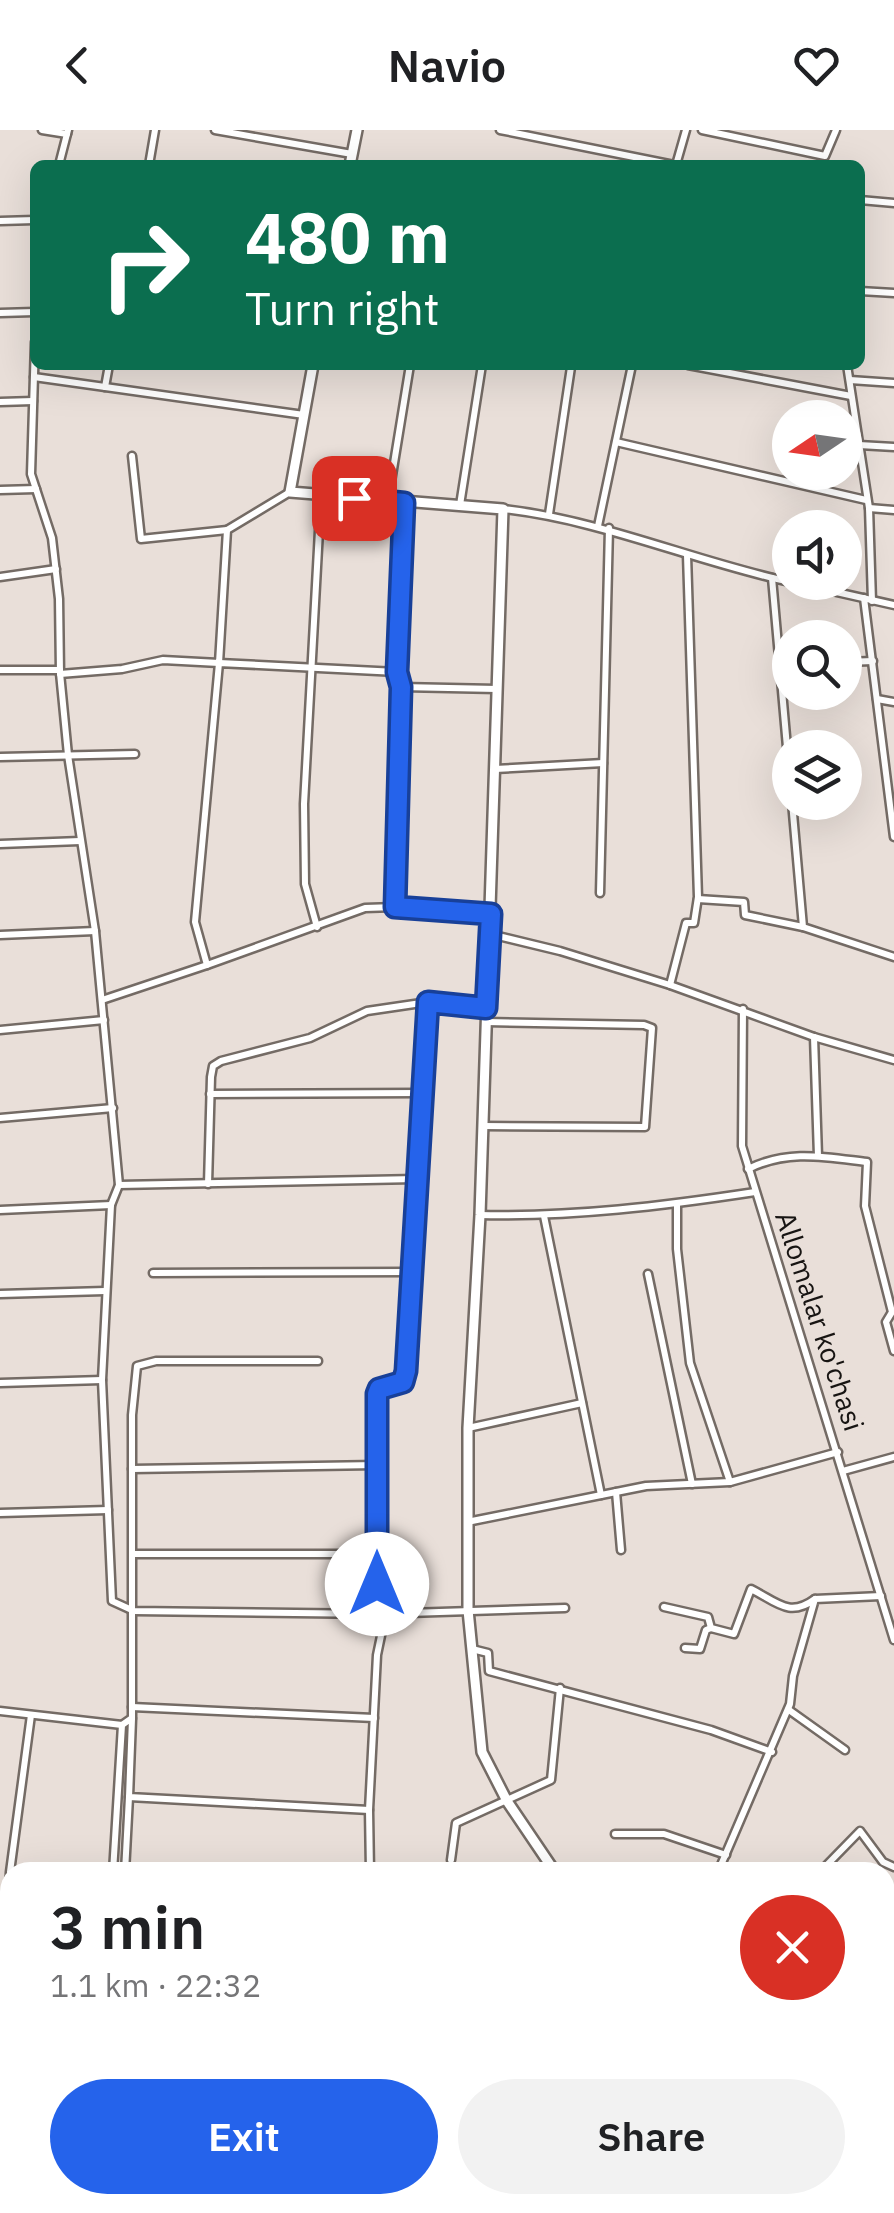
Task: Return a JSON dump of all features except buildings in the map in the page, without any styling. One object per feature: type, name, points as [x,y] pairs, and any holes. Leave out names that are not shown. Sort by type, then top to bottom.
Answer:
[{"type":"street","points":[[42,130],[68,132],[60,160]]},
{"type":"street","points":[[150,160],[155,130]]},
{"type":"street","points":[[215,130],[351,159],[357,130]]},
{"type":"street","points":[[500,130],[650,160]]},
{"type":"street","points":[[677,160],[686,130]]},
{"type":"street","points":[[702,130],[824,156],[836,130]]},
{"type":"street","points":[[865,200],[894,203]]},
{"type":"street","points":[[0,222],[30,220]]},
{"type":"street","points":[[865,290],[894,292]]},
{"type":"street","points":[[0,312],[30,312]]},
{"type":"street","points":[[34,370],[32,474],[52,538],[56,569],[68,755],[95,931],[118,1185],[111,1205],[102,1380],[112,1602],[134,1611],[377,1614],[565,1608]]},
{"type":"street","points":[[105,386],[108,370]]},
{"type":"street","points":[[290,492],[312,370]]},
{"type":"street","points":[[388,502],[409,370]]},
{"type":"street","points":[[459,506],[481,370]]},
{"type":"street","points":[[549,514],[571,370]]},
{"type":"street","points":[[598,526],[631,370]]},
{"type":"street","points":[[714,370],[852,396]]},
{"type":"street","points":[[848,370],[853,400]]},
{"type":"street","points":[[34,376],[304,414]]},
{"type":"street","points":[[850,380],[894,383]]},
{"type":"street","points":[[0,402],[33,401]]},
{"type":"street","points":[[616,442],[894,510]]},
{"type":"street","points":[[862,444],[894,447]]},
{"type":"street","points":[[132,456],[141,540],[227,530],[290,492],[549,514],[609,528],[772,578]]},
{"type":"street","points":[[862,464],[868,504],[868,599],[873,661],[894,837]]},
{"type":"street","points":[[0,490],[36,489]]},
{"type":"street","points":[[317,926],[305,884],[304,804],[321,494]]},
{"type":"street","points":[[395,907],[401,687],[397,672],[404,503]]},
{"type":"street","points":[[503,509],[480,1215],[468,1428],[468,1610],[482,1752],[507,1801],[547,1862]]},
{"type":"street","points":[[600,893],[609,528]]},
{"type":"street","points":[[208,965],[195,922],[227,530]]},
{"type":"street","points":[[670,984],[686,924],[694,923],[698,899],[687,555]]},
{"type":"street","points":[[0,577],[56,569]]},
{"type":"street","points":[[862,598],[894,605]]},
{"type":"street","points":[[60,670],[60,674],[122,669],[164,660],[397,672]]},
{"type":"street","points":[[862,661],[873,661]]},
{"type":"street","points":[[0,670],[60,670]]},
{"type":"street","points":[[401,687],[497,690]]},
{"type":"street","points":[[877,699],[894,702]]},
{"type":"street","points":[[0,757],[136,754]]},
{"type":"street","points":[[495,768],[603,763]]},
{"type":"street","points":[[794,820],[804,928]]},
{"type":"street","points":[[0,844],[80,841]]},
{"type":"street","points":[[698,899],[744,902],[745,915],[804,928],[894,957]]},
{"type":"street","points":[[102,1000],[365,908],[491,914]]},
{"type":"street","points":[[0,935],[95,931]]},
{"type":"street","points":[[490,934],[670,984],[814,1037],[894,1060]]},
{"type":"street","points":[[208,1184],[213,1066],[310,1038],[367,1011],[428,1002],[486,1008]]},
{"type":"street","points":[[377,1614],[377,1394],[379,1389],[403,1382],[428,1002]]},
{"type":"street","name":"Allomalar ko'chasi","points":[[743,1010],[742,1146],[894,1640]]},
{"type":"street","points":[[0,1030],[104,1020]]},
{"type":"street","points":[[483,1126],[645,1127],[652,1028],[486,1022]]},
{"type":"street","points":[[814,1037],[818,1156]]},
{"type":"street","points":[[210,1094],[422,1092]]},
{"type":"street","points":[[0,1118],[113,1108]]},
{"type":"street","points":[[748,1169],[772,1157],[818,1156],[867,1162],[865,1206],[892,1312],[886,1322],[894,1352]]},
{"type":"street","points":[[118,1185],[416,1179]]},
{"type":"street","points":[[480,1215],[544,1216],[677,1204],[755,1192]]},
{"type":"street","points":[[677,1204],[677,1249],[690,1363],[730,1482]]},
{"type":"street","points":[[0,1210],[111,1205]]},
{"type":"street","points":[[544,1216],[601,1496]]},
{"type":"street","points":[[154,1273],[410,1272]]},
{"type":"street","points":[[648,1274],[692,1484]]},
{"type":"street","points":[[0,1294],[105,1291]]},
{"type":"street","points":[[126,1862],[134,1611],[132,1415],[137,1366],[156,1361],[318,1361]]},
{"type":"street","points":[[0,1383],[102,1380]]},
{"type":"street","points":[[468,1428],[582,1403]]},
{"type":"street","points":[[466,1522],[616,1492],[730,1482],[838,1452]]},
{"type":"street","points":[[843,1471],[894,1456]]},
{"type":"street","points":[[132,1469],[377,1466]]},
{"type":"street","points":[[616,1492],[621,1550]]},
{"type":"street","points":[[0,1512],[108,1510]]},
{"type":"street","points":[[133,1554],[377,1554]]},
{"type":"street","points":[[685,1648],[700,1649],[706,1630],[711,1628],[734,1634],[751,1589],[790,1609],[804,1608],[816,1599],[881,1596]]},
{"type":"street","points":[[722,1862],[788,1709],[793,1676],[816,1599]]},
{"type":"street","points":[[664,1607],[708,1617],[711,1628]]},
{"type":"street","points":[[370,1862],[377,1655],[382,1630],[398,1613]]},
{"type":"street","points":[[470,1648],[488,1653],[488,1671],[710,1730],[772,1752]]},
{"type":"street","points":[[451,1860],[456,1823],[551,1780],[560,1688]]},
{"type":"street","points":[[132,1707],[374,1718]]},
{"type":"street","points":[[788,1709],[845,1750]]},
{"type":"street","points":[[0,1712],[122,1725],[132,1718]]},
{"type":"street","points":[[11,1862],[31,1715]]},
{"type":"street","points":[[113,1862],[122,1725]]},
{"type":"street","points":[[129,1797],[369,1810]]},
{"type":"street","points":[[830,1862],[860,1831],[883,1862]]},
{"type":"street","points":[[614,1834],[664,1834],[726,1854]]},
{"type":"route","points":[[354,498],[404,503],[397,672],[401,687],[395,907],[491,914],[486,1008],[428,1002],[406,1371],[398,1386],[379,1389],[377,1394],[377,1584]]}]
